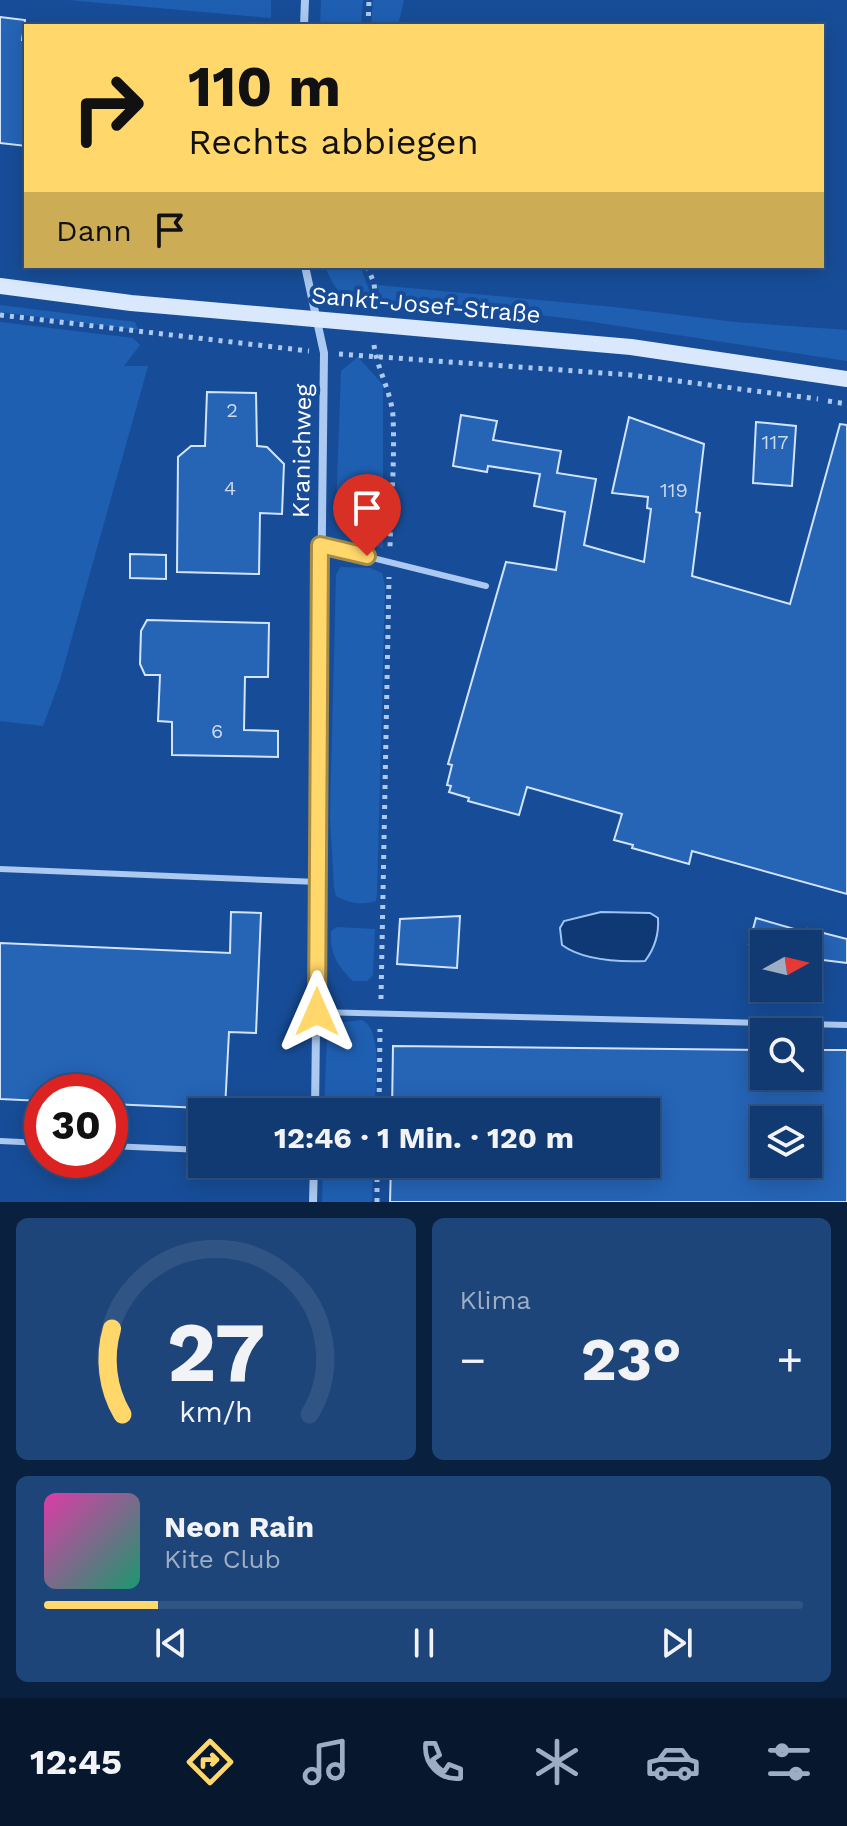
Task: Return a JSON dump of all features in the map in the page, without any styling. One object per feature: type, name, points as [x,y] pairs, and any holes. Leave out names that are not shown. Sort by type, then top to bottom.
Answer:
[{"type":"street","points":[[304,24],[305,0]]},
{"type":"street","name":"Kranichweg","points":[[305,268],[324,353],[315,1098]]},
{"type":"street","name":"Sankt-Josef-Straße","points":[[0,286],[131,303],[631,347],[847,379]]},
{"type":"street","points":[[313,1202],[314,1178]]},
{"type":"lane","points":[[320,545],[486,586]]},
{"type":"lane","points":[[0,869],[318,882]]},
{"type":"lane","points":[[317,1012],[847,1025]]},
{"type":"lane","points":[[0,1141],[24,1142]]},
{"type":"lane","points":[[128,1147],[188,1149]]},
{"type":"path","points":[[368,24],[369,0]]},
{"type":"path","points":[[368,268],[376,300],[371,324],[375,357],[387,382],[393,414],[379,1098]]},
{"type":"path","points":[[0,315],[324,353],[631,375],[847,404]]},
{"type":"path","points":[[377,1178],[377,1202]]},
{"type":"shaded area","points":[[68,0],[271,0],[271,18]]},
{"type":"shaded area","points":[[321,0],[363,0],[361,24],[320,24]]},
{"type":"shaded area","points":[[373,0],[404,0],[398,24],[371,24]]},
{"type":"shaded area","points":[[326,268],[361,268],[370,292],[369,299],[345,295],[332,282]]},
{"type":"shaded area","points":[[377,285],[614,307],[735,322],[847,330],[847,361],[573,319],[382,302]]},
{"type":"shaded area","points":[[0,305],[135,322],[138,330],[0,312]]},
{"type":"shaded area","points":[[0,322],[133,338],[140,345],[124,366],[148,366],[60,680],[43,726],[0,721]]},
{"type":"shaded area","points":[[358,357],[383,385],[383,549],[349,530],[336,510],[341,371]]},
{"type":"shaded area","points":[[340,567],[370,568],[382,573],[385,586],[377,894],[376,901],[365,903],[341,899],[336,896],[334,888],[330,817],[336,575]]},
{"type":"shaded area","points":[[601,912],[650,913],[658,918],[656,940],[645,961],[591,957],[562,945],[560,928],[564,921]]},
{"type":"shaded area","points":[[337,927],[375,929],[373,975],[367,981],[353,981],[336,959],[331,931]]},
{"type":"shaded area","points":[[362,1020],[369,1026],[376,1048],[375,1098],[325,1098],[327,1036],[336,1023]]},
{"type":"shaded area","points":[[323,1178],[373,1178],[372,1202],[322,1202]]},
{"type":"building","points":[[0,17],[25,20],[22,40],[24,146],[0,143]]},
{"type":"building","points":[[207,392],[256,393],[257,446],[267,447],[284,464],[282,514],[260,513],[259,574],[177,572],[178,457],[191,446],[205,446]]},
{"type":"building","points":[[461,415],[497,421],[493,440],[561,451],[557,473],[596,479],[584,545],[644,562],[651,509],[647,508],[648,497],[612,493],[629,417],[704,444],[692,576],[790,604],[840,424],[847,425],[847,894],[692,851],[689,864],[632,848],[633,845],[614,840],[622,814],[527,787],[519,815],[468,801],[469,798],[449,792],[451,786],[447,785],[452,765],[448,764],[506,562],[556,570],[565,512],[534,506],[540,474],[488,466],[487,472],[453,466]]},
{"type":"building","points":[[756,422],[796,426],[792,486],[753,483]]},
{"type":"building","points":[[130,554],[166,555],[166,579],[130,578]]},
{"type":"building","points":[[147,620],[269,623],[268,677],[245,677],[244,730],[278,731],[278,757],[172,755],[172,722],[158,721],[160,675],[145,675],[140,664],[141,631]]},
{"type":"building","points":[[231,912],[261,913],[256,1033],[229,1032],[226,1098],[188,1098],[188,1107],[128,1105],[128,1074],[24,1074],[24,1100],[0,1099],[0,943],[230,953]]},
{"type":"building","points":[[460,916],[457,968],[397,964],[400,919]]},
{"type":"building","points":[[756,918],[798,930],[753,930]]},
{"type":"building","points":[[822,933],[847,939],[847,963],[823,960]]},
{"type":"building","points":[[393,1046],[750,1050],[750,1090],[822,1090],[822,1050],[847,1050],[847,1202],[390,1202],[391,1178],[660,1178],[660,1098],[392,1098]]},
{"type":"route","points":[[317,1012],[320,545],[367,556]]}]
